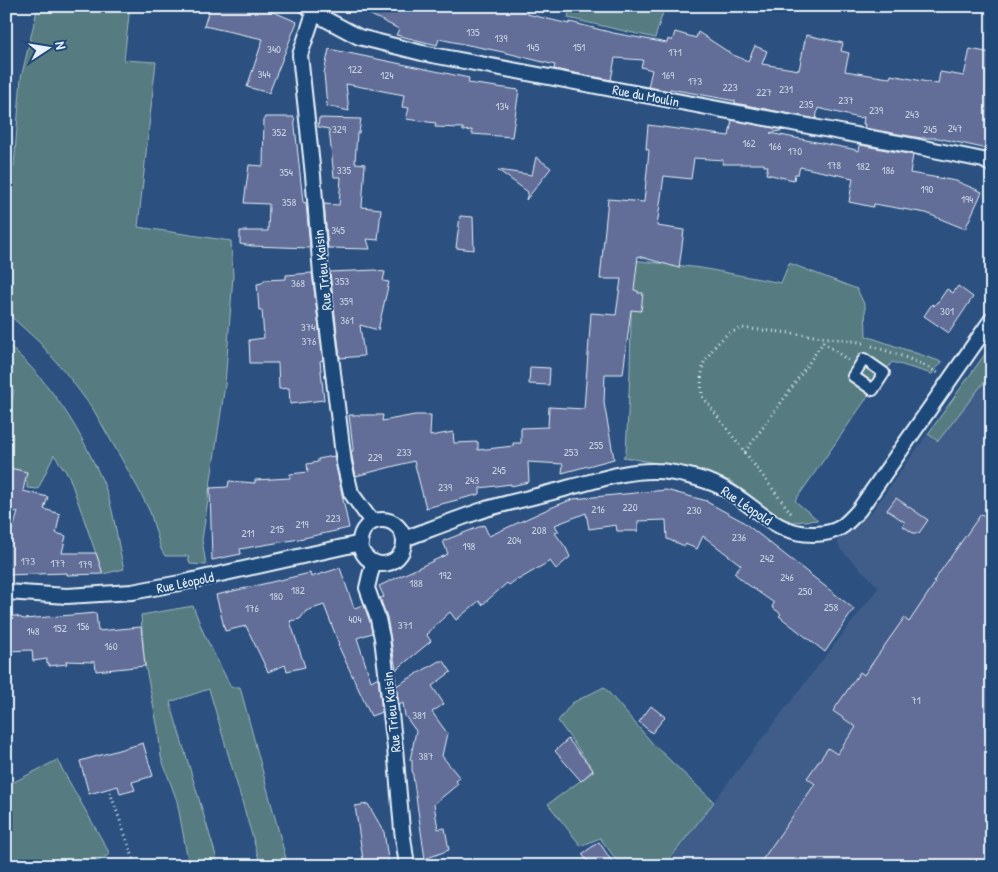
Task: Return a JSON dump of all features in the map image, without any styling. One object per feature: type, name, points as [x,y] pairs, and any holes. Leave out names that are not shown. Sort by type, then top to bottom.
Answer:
[{"type":"street","name":"Rue du Moulin","points":[[311,10],[359,37],[422,53],[914,146],[983,160],[992,165]]},
{"type":"street","name":"Rue Trieu Kaisin","points":[[311,10],[300,54],[321,274],[344,463],[351,493],[372,522]]},
{"type":"street","name":"Rue Léopold","points":[[404,539],[485,510],[621,474],[657,471],[673,473],[718,485],[785,530],[800,534],[828,533],[845,525],[859,510],[992,319]]},
{"type":"street","points":[[378,520],[395,524],[399,527],[404,539],[402,552],[398,557],[387,563],[374,562],[365,554],[361,543],[363,531],[372,522],[378,520]]},
{"type":"street","name":"Rue Léopold","points":[[6,592],[67,596],[132,592],[180,584],[361,543]]},
{"type":"street","name":"Rue Trieu Kaisin","points":[[374,562],[367,588],[378,619],[383,648],[407,866]]},
{"type":"path","points":[[785,530],[791,514],[702,396],[701,379],[704,362],[715,346],[727,334],[742,328],[860,342],[932,369],[949,380]]},
{"type":"path","points":[[745,452],[826,338]]},
{"type":"path","points":[[823,342],[858,368]]},
{"type":"path","points":[[110,792],[136,866]]},
{"type":"shaded area","points":[[992,344],[992,866],[664,866],[879,587],[840,549],[836,537],[871,513]]},
{"type":"green space","points":[[38,6],[130,6],[124,60],[156,62],[138,227],[231,241],[233,276],[225,385],[202,540],[206,565],[190,564],[188,556],[165,556],[161,549],[150,512],[93,409],[39,342],[6,312],[6,181],[10,164],[14,166],[21,78]]},
{"type":"green space","points":[[570,6],[665,6],[655,38],[568,18]]},
{"type":"green space","points":[[632,260],[701,268],[781,283],[789,263],[857,289],[865,306],[866,336],[942,362],[932,374],[892,362],[795,501],[818,520],[792,522],[765,511],[731,481],[683,468],[623,457],[626,453],[630,372]]},
{"type":"green space","points":[[6,343],[45,383],[77,429],[86,446],[108,497],[124,569],[103,574],[69,476],[54,455],[38,489],[27,488],[27,481],[6,465],[6,427],[14,391],[6,383]]},
{"type":"green space","points":[[992,344],[992,372],[938,441],[928,434]]},
{"type":"green space","points":[[193,606],[204,634],[231,687],[240,687],[288,866],[261,866],[209,689],[170,702],[219,866],[189,866],[177,801],[161,757],[158,729],[144,659],[141,615]]},
{"type":"green space","points":[[604,687],[653,744],[714,802],[664,866],[621,866],[600,838],[581,846],[548,804],[594,771],[558,721],[572,703]]},
{"type":"green space","points":[[57,760],[110,854],[90,866],[6,866],[6,782],[12,783]]},
{"type":"building","points":[[215,6],[271,6],[269,10],[297,22],[269,93],[247,87],[263,39],[204,26],[209,10]]},
{"type":"building","points":[[353,6],[529,6],[527,14],[667,43],[668,39],[672,41],[675,32],[696,38],[698,32],[733,55],[748,61],[755,46],[767,51],[762,64],[799,70],[806,35],[843,43],[841,51],[849,53],[845,71],[890,78],[891,75],[938,84],[940,72],[964,76],[970,49],[992,53],[992,150],[938,138],[921,138],[864,128],[864,117],[859,118],[818,108],[816,119],[735,103],[735,101],[670,89],[670,91],[648,87],[652,70],[641,67],[643,60],[615,58],[611,80],[554,69],[555,65],[439,39],[437,45],[396,35],[399,29]]},
{"type":"building","points":[[329,49],[469,78],[468,83],[519,90],[512,137],[472,134],[472,130],[463,131],[463,128],[435,127],[436,123],[406,119],[409,108],[402,107],[404,95],[346,84],[349,111],[327,106],[324,73]]},
{"type":"building","points":[[265,117],[294,117],[310,248],[240,244],[240,231],[268,231],[269,204],[244,203],[249,165],[263,166]]},
{"type":"building","points":[[319,118],[361,119],[359,133],[357,133],[355,163],[365,164],[362,207],[381,209],[378,240],[367,239],[370,249],[328,248],[324,204],[339,205],[341,177],[334,177],[329,129],[318,127]]},
{"type":"building","points":[[732,120],[785,130],[770,133],[859,151],[860,145],[913,155],[910,173],[956,181],[982,192],[965,229],[926,213],[874,204],[873,207],[849,202],[853,178],[800,167],[798,174],[795,174],[794,180],[766,174],[768,166],[764,166],[764,164],[722,164],[723,160],[694,158],[691,179],[664,176],[657,226],[684,230],[679,268],[638,256],[634,290],[638,291],[638,293],[643,293],[641,311],[631,310],[623,374],[605,374],[604,403],[614,459],[562,473],[563,464],[528,462],[529,482],[511,486],[511,484],[480,488],[480,494],[426,508],[414,461],[356,476],[351,452],[353,448],[349,415],[383,415],[382,421],[415,415],[431,415],[430,436],[453,432],[454,443],[478,442],[478,450],[513,446],[513,443],[521,443],[521,428],[548,427],[549,407],[584,409],[591,313],[616,315],[621,279],[600,279],[608,199],[644,202],[649,150],[646,149],[648,125],[729,136]]},
{"type":"building","points":[[536,157],[551,168],[526,200],[528,192],[498,170],[532,175]]},
{"type":"building","points":[[460,216],[473,217],[474,250],[456,248]]},
{"type":"building","points":[[376,270],[385,272],[383,281],[389,282],[378,330],[360,325],[364,356],[340,358],[330,272]]},
{"type":"building","points":[[312,273],[323,360],[320,361],[324,400],[290,404],[289,388],[279,389],[278,363],[250,363],[249,340],[264,338],[262,310],[259,310],[257,284],[262,283],[264,280],[286,279],[286,275]]},
{"type":"building","points":[[958,286],[973,297],[949,333],[924,316],[932,304],[934,306],[938,302],[947,289],[953,293]]},
{"type":"building","points":[[530,367],[550,368],[549,385],[529,384]]},
{"type":"building","points":[[334,456],[349,528],[240,549],[241,554],[212,560],[210,488],[228,487],[229,481],[255,483],[255,480],[290,478],[290,474],[308,472],[307,464],[318,462],[318,459]]},
{"type":"building","points":[[6,467],[27,472],[23,491],[48,497],[44,509],[60,514],[56,533],[66,536],[62,553],[96,553],[103,574],[6,575],[6,552],[18,512],[6,511]]},
{"type":"building","points":[[666,490],[707,501],[742,521],[854,609],[825,652],[779,616],[781,614],[772,607],[774,603],[734,573],[741,565],[703,536],[697,549],[667,539],[666,520],[638,521],[638,531],[617,531],[616,525],[589,529],[586,513],[555,525],[559,532],[555,533],[570,557],[556,569],[550,561],[509,585],[507,583],[482,605],[479,601],[456,620],[450,612],[426,634],[431,641],[396,670],[387,617],[380,598],[384,597],[379,586],[448,554],[443,541],[484,525],[489,536],[573,499]]},
{"type":"building","points":[[896,498],[928,520],[919,533],[913,533],[903,526],[906,523],[887,510]]},
{"type":"building","points":[[981,514],[992,520],[992,866],[758,866],[815,784],[807,778],[828,748],[837,754],[856,727],[833,711],[860,672],[864,675],[904,618],[909,622],[935,583],[933,582]]},
{"type":"building","points":[[340,568],[354,608],[364,605],[370,621],[372,633],[357,638],[371,681],[378,677],[382,712],[371,716],[338,645],[324,605],[306,611],[300,619],[290,621],[305,667],[287,671],[285,665],[268,672],[246,626],[225,631],[216,595],[310,573],[311,577]]},
{"type":"building","points":[[96,613],[98,631],[141,627],[145,666],[96,671],[95,662],[66,661],[67,664],[49,666],[47,659],[33,661],[32,650],[6,651],[6,616],[16,616],[24,619]]},
{"type":"building","points":[[439,661],[444,661],[451,672],[432,686],[444,704],[432,712],[447,733],[442,756],[460,778],[456,781],[458,784],[434,804],[438,829],[445,828],[449,850],[425,859],[412,760],[410,760],[416,731],[405,716],[403,703],[399,705],[396,686]]},
{"type":"building","points":[[651,706],[665,717],[652,733],[639,722]]},
{"type":"building","points":[[568,739],[593,770],[581,781],[555,751]]},
{"type":"building","points":[[143,743],[153,776],[132,782],[135,790],[120,794],[118,786],[89,794],[80,761]]},
{"type":"building","points":[[368,804],[384,832],[389,866],[364,866],[355,806]]},
{"type":"building","points":[[599,842],[615,866],[591,866],[582,854]]}]
